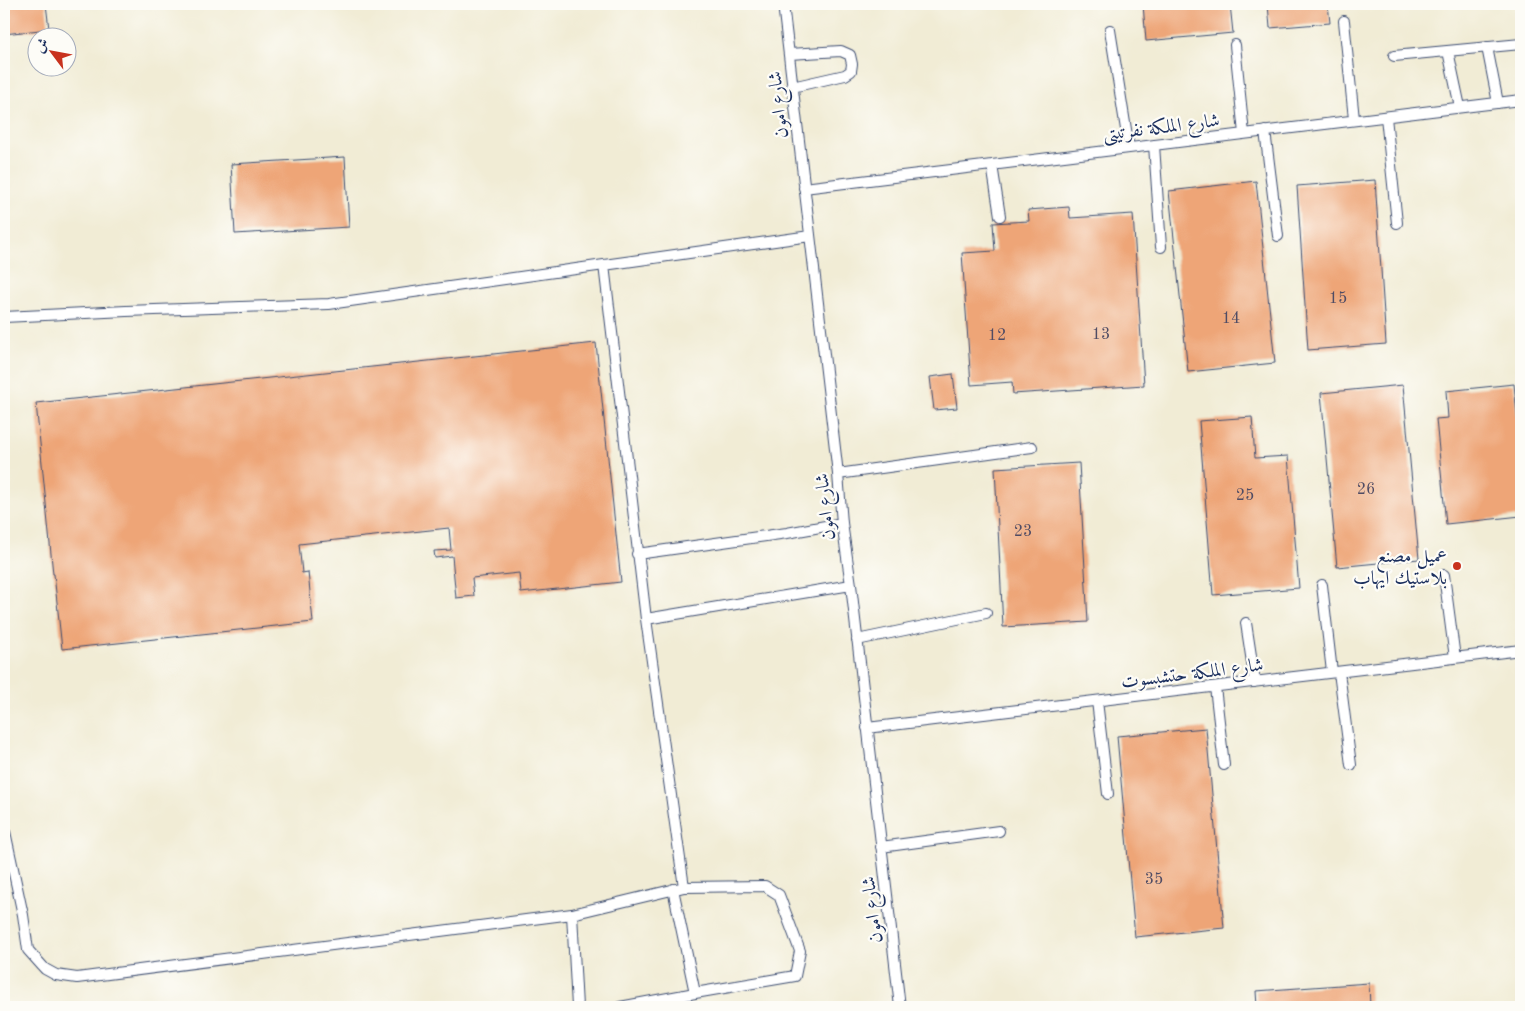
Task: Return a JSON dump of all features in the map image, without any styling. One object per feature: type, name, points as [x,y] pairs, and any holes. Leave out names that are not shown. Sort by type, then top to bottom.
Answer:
[{"type":"lane","name":"شارع امون","points":[[783,4],[838,474],[842,523],[851,585],[900,1007]]},
{"type":"lane","points":[[1344,21],[1354,119]]},
{"type":"lane","points":[[1110,30],[1129,148]]},
{"type":"lane","points":[[1394,56],[1521,44]]},
{"type":"lane","points":[[1234,45],[1244,134]]},
{"type":"lane","points":[[1487,47],[1498,103]]},
{"type":"lane","points":[[789,54],[841,51],[850,55],[852,64],[848,74],[792,87]]},
{"type":"lane","points":[[1448,51],[1460,107]]},
{"type":"lane","name":"شارع الملكة نفرتيتى","points":[[804,188],[1521,100]]},
{"type":"lane","points":[[1386,116],[1397,223]]},
{"type":"lane","points":[[1265,131],[1278,236]]},
{"type":"lane","points":[[1154,145],[1161,247]]},
{"type":"lane","points":[[992,165],[1000,216]]},
{"type":"lane","points":[[4,317],[329,304],[810,236]]},
{"type":"lane","points":[[604,265],[637,554],[679,888],[695,993]]},
{"type":"lane","points":[[838,474],[1032,447]]},
{"type":"lane","points":[[637,554],[842,523]]},
{"type":"lane","points":[[1444,576],[1455,658]]},
{"type":"lane","points":[[646,619],[851,585]]},
{"type":"lane","points":[[1322,585],[1351,765]]},
{"type":"lane","points":[[857,640],[986,613]]},
{"type":"lane","points":[[1246,623],[1255,682]]},
{"type":"lane","name":"شارع الملكة حتشبسوت","points":[[867,728],[1521,650]]},
{"type":"lane","points":[[1215,686],[1224,765]]},
{"type":"lane","points":[[1097,701],[1108,794]]},
{"type":"lane","points":[[4,828],[23,915],[28,950],[45,970],[56,975],[77,978],[572,914],[679,888],[765,886],[779,894],[800,951],[795,976],[620,1007]]},
{"type":"lane","points":[[881,847],[999,831]]},
{"type":"lane","points":[[572,914],[577,1007]]},
{"type":"building","points":[[4,4],[46,4],[49,28],[28,28],[28,31],[4,34]]},
{"type":"building","points":[[1143,4],[1230,4],[1233,33],[1146,41]]},
{"type":"building","points":[[1268,4],[1328,4],[1330,23],[1270,28]]},
{"type":"building","points":[[345,157],[349,227],[235,234],[231,164]]},
{"type":"building","points":[[1375,180],[1386,344],[1308,350],[1297,186]]},
{"type":"building","points":[[1256,181],[1275,363],[1188,372],[1169,191]]},
{"type":"building","points":[[1069,207],[1070,218],[1133,214],[1144,385],[1013,394],[1012,382],[971,385],[962,253],[995,251],[993,223],[1029,221],[1028,210]]},
{"type":"building","points":[[596,343],[621,582],[521,593],[519,573],[472,578],[474,596],[456,598],[452,556],[435,558],[434,551],[451,550],[449,528],[299,544],[302,573],[308,572],[313,622],[62,649],[36,403]]},
{"type":"building","points":[[953,374],[957,408],[934,410],[930,377]]},
{"type":"building","points":[[1514,384],[1521,457],[1521,516],[1446,524],[1436,419],[1448,418],[1446,391]]},
{"type":"building","points":[[1403,385],[1419,559],[1337,567],[1321,393]]},
{"type":"building","points":[[1252,417],[1255,458],[1288,456],[1299,588],[1213,595],[1199,421]]},
{"type":"building","points":[[1079,463],[1088,622],[1003,627],[995,468]]},
{"type":"building","points":[[1206,728],[1224,928],[1135,937],[1117,736]]},
{"type":"building","points":[[1369,983],[1370,1007],[1257,1007],[1256,991]]},
{"type":"place","name":"عميل مصنع بلاستيك ايهاب","points":[[1457,566]]}]
